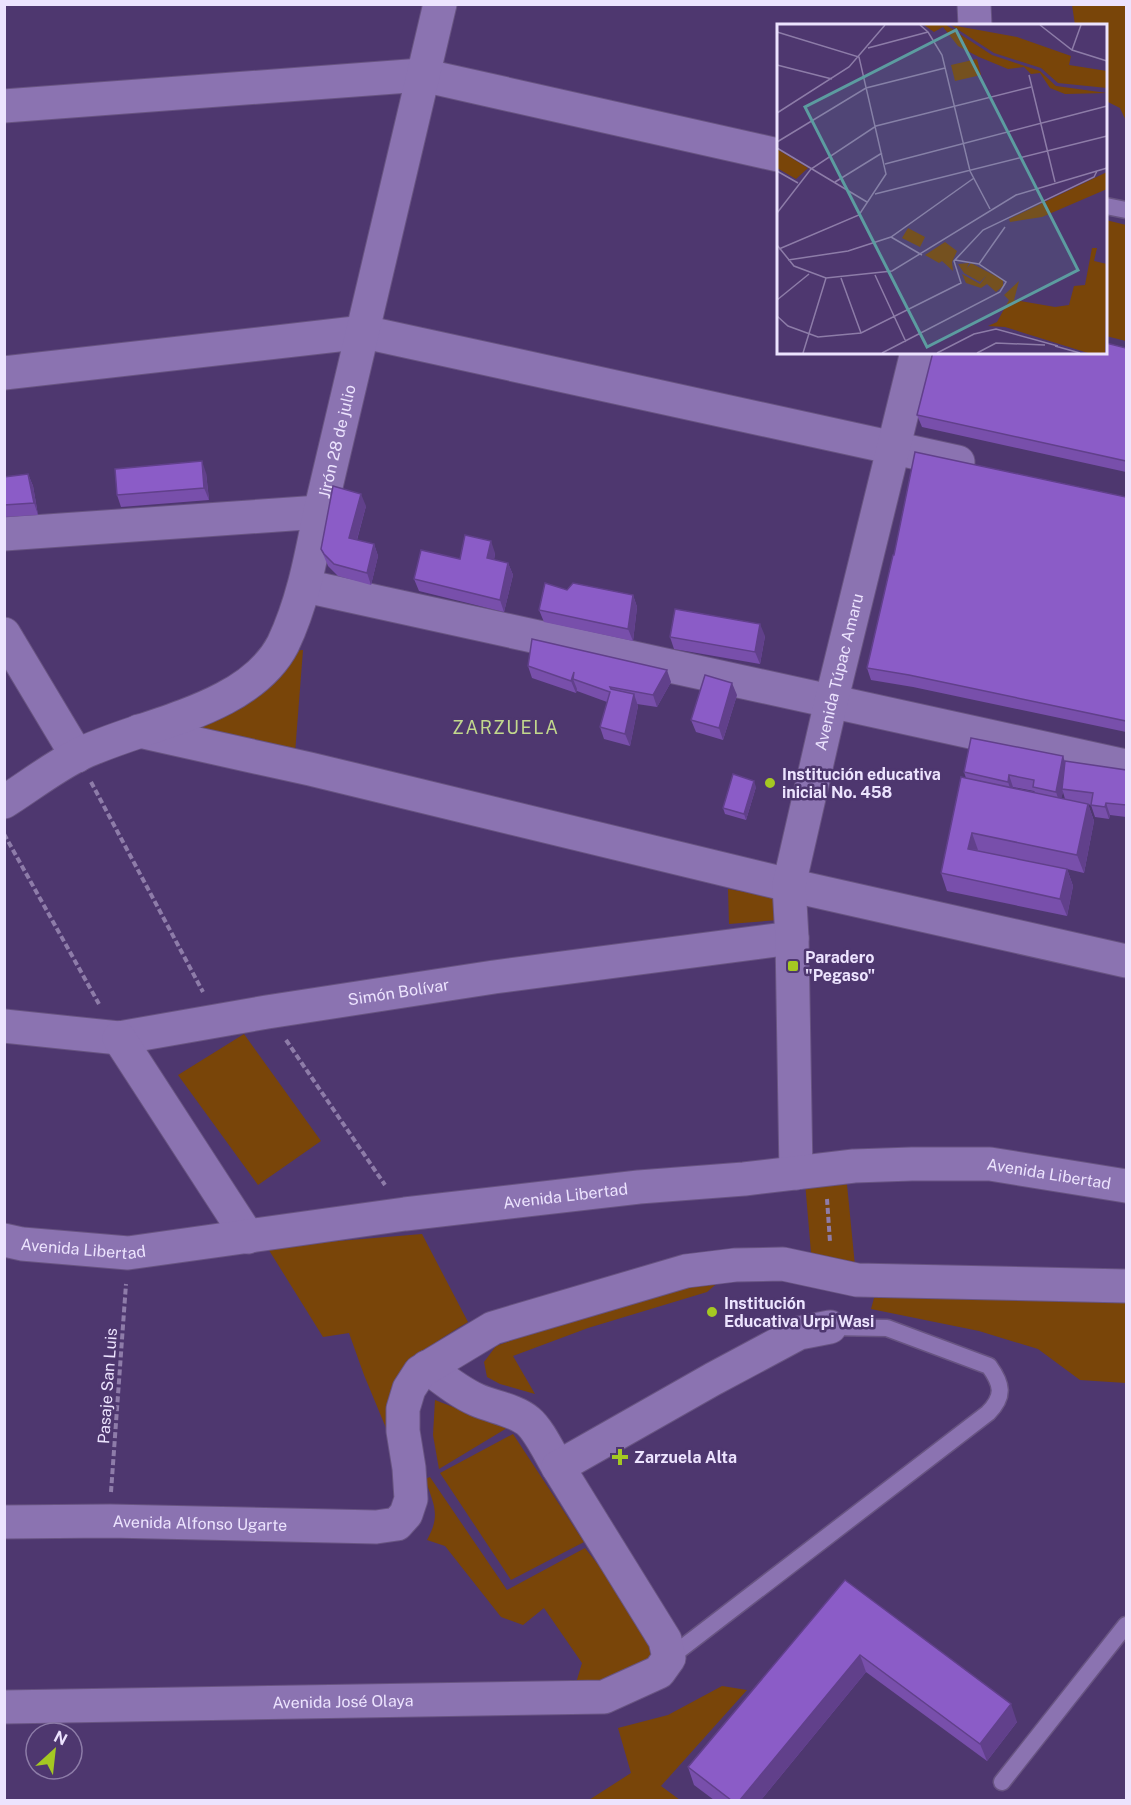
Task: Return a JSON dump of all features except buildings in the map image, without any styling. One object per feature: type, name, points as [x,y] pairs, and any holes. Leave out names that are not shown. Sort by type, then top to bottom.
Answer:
[{"type":"street","name":"Jirón 28 de julio","points":[[4,802],[77,756],[221,700],[257,677],[282,645],[305,586],[320,512],[440,4]]},
{"type":"street","points":[[974,4],[975,24]]},
{"type":"street","points":[[4,106],[422,75],[777,155]]},
{"type":"street","points":[[4,373],[364,332],[987,468]]},
{"type":"street","name":"Avenida Túpac Amaru","points":[[810,1171],[789,885],[831,702],[916,354]]},
{"type":"street","points":[[4,534],[320,512]]},
{"type":"street","points":[[305,586],[1126,766]]},
{"type":"street","points":[[4,634],[77,756]]},
{"type":"street","points":[[139,731],[321,772],[789,885],[1126,961]]},
{"type":"street","name":"Simón Bolívar","points":[[4,1026],[119,1038],[267,1012],[494,977],[792,938]]},
{"type":"street","points":[[119,1038],[248,1237]]},
{"type":"street","name":"Avenida Libertad","points":[[4,1240],[22,1245],[128,1253],[405,1214],[639,1187],[912,1164],[990,1164],[1126,1186]]},
{"type":"street","points":[[669,1658],[665,1640],[530,1422],[519,1414],[468,1396],[427,1367],[493,1328],[686,1271],[735,1264],[783,1264],[857,1280],[1126,1286]]},
{"type":"street","points":[[558,1467],[799,1333],[830,1327]]},
{"type":"street","name":"Avenida Alfonso Ugarte","points":[[4,1522],[110,1521],[376,1527],[397,1524],[406,1514],[411,1499],[403,1431],[405,1400],[416,1376],[427,1367]]},
{"type":"street","name":"Avenida José Olaya","points":[[4,1707],[604,1697],[658,1672],[669,1658]]},
{"type":"lane","points":[[1107,206],[1126,210]]},
{"type":"lane","points":[[669,1658],[988,1413],[1000,1396],[996,1376],[989,1366],[887,1328],[830,1327]]},
{"type":"lane","points":[[1002,1782],[1126,1625]]},
{"type":"path","points":[[77,756],[219,1022]]},
{"type":"path","points":[[4,834],[119,1038]]},
{"type":"path","points":[[267,1012],[405,1214]]},
{"type":"path","points":[[810,1171],[833,1276]]},
{"type":"path","name":"Pasaje San Luis","points":[[110,1521],[128,1253]]},
{"type":"shaded area","points":[[1072,5],[1126,5],[1126,121],[1120,108],[1107,102],[1107,24],[1075,24]]},
{"type":"shaded area","points":[[1107,220],[1126,225],[1126,341],[1107,336]]},
{"type":"shaded area","points":[[303,650],[293,779],[144,748],[290,651]]},
{"type":"shaded area","points":[[728,889],[774,897],[779,920],[729,924]]},
{"type":"shaded area","points":[[244,1034],[321,1141],[258,1185],[178,1075]]},
{"type":"shaded area","points":[[844,1154],[855,1266],[812,1264],[803,1159]]},
{"type":"shaded area","points":[[422,1234],[468,1322],[435,1343],[412,1364],[397,1390],[386,1428],[349,1333],[323,1337],[267,1247]]},
{"type":"shaded area","points":[[727,1275],[707,1292],[588,1328],[513,1356],[535,1394],[500,1384],[487,1377],[484,1362],[496,1346],[560,1323]]},
{"type":"shaded area","points":[[877,1287],[1126,1297],[1126,1383],[1080,1380],[1038,1349],[979,1331],[871,1309]]},
{"type":"shaded area","points":[[435,1400],[507,1428],[439,1469],[433,1435]]},
{"type":"shaded area","points":[[513,1434],[584,1542],[511,1580],[440,1473]]},
{"type":"shaded area","points":[[430,1477],[507,1590],[585,1548],[653,1634],[653,1655],[641,1669],[603,1682],[576,1683],[582,1663],[544,1608],[523,1625],[501,1617],[445,1546],[427,1540],[435,1517],[425,1479]]},
{"type":"shaded area","points":[[722,1686],[747,1690],[661,1786],[680,1800],[589,1800],[631,1773],[618,1728],[668,1715]]},
{"type":"place","name":"Institución educativa inicial No. 458","points":[[770,783]]},
{"type":"place","name":"Paradero \"Pegaso\"","points":[[793,966]]},
{"type":"place","name":"Institución Educativa Urpi Wasi","points":[[712,1312]]},
{"type":"place","name":"Zarzuela Alta","points":[[620,1457]]},
{"type":"district","name":"ZARZUELA","points":[[506,728]]}]
